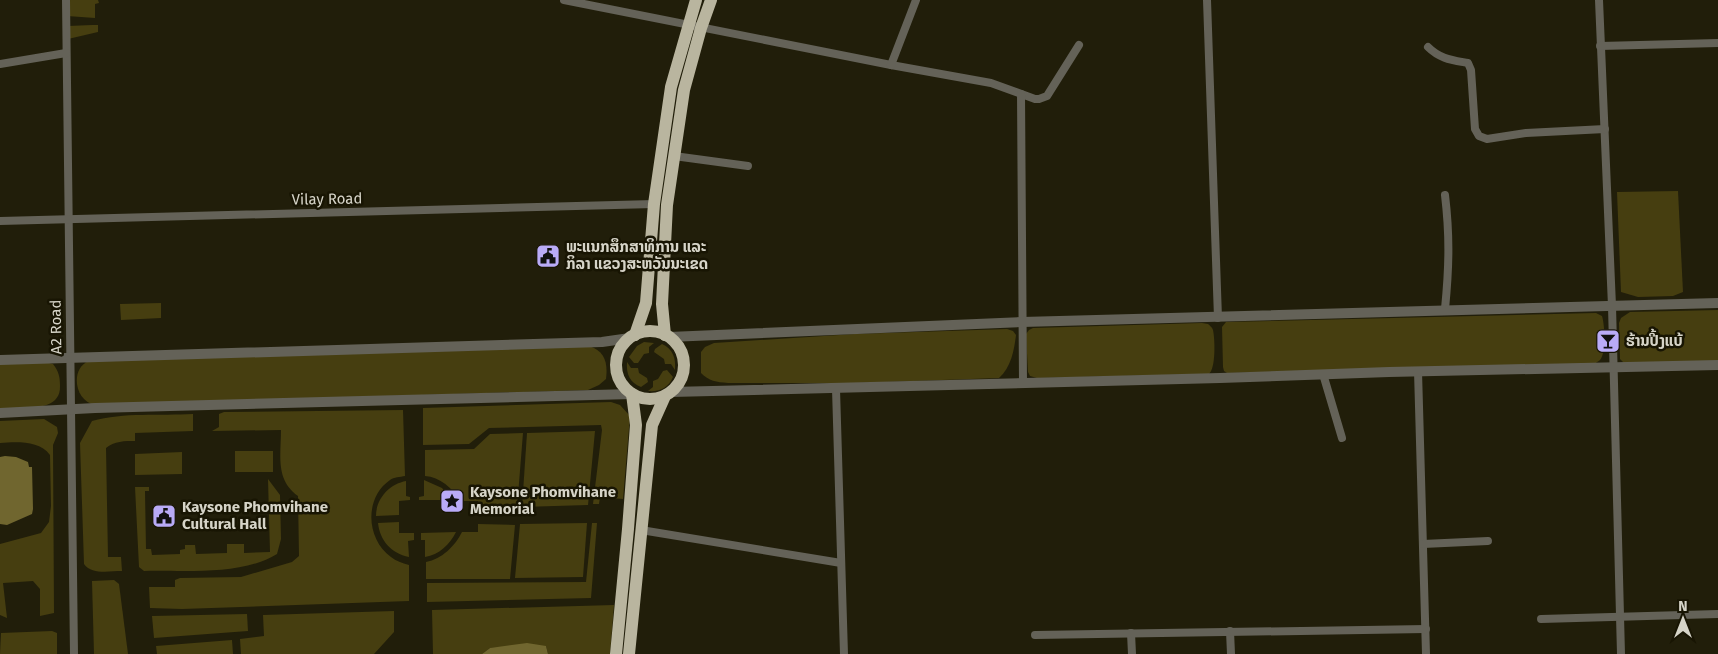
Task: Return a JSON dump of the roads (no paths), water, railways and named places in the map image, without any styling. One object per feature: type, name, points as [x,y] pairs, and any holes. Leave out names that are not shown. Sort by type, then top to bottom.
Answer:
[{"type":"highway","points":[[633,337],[646,303],[654,204],[671,87],[696,0]]},
{"type":"highway","points":[[667,336],[662,304],[667,205],[684,90],[710,0]]},
{"type":"highway","points":[[616,654],[636,515],[652,425],[668,394],[680,383],[684,371],[684,358],[678,346],[667,336],[647,332],[633,337],[621,348],[617,360],[616,367],[620,380],[632,394],[648,399],[668,394]]},
{"type":"highway","points":[[628,654],[641,530],[636,515],[636,425],[632,394]]},
{"type":"street","name":"A2 Road","points":[[66,0],[74,654]]},
{"type":"street","points":[[564,0],[891,65],[991,82],[1034,99],[1046,96],[1079,45]]},
{"type":"street","points":[[891,65],[916,0]]},
{"type":"street","points":[[1207,0],[1218,318]]},
{"type":"street","points":[[1599,0],[1612,306],[1622,654]]},
{"type":"street","points":[[1600,46],[1718,43]]},
{"type":"street","points":[[1428,47],[1446,59],[1468,63],[1472,70],[1475,129],[1478,136],[1487,139],[1526,133],[1604,129]]},
{"type":"street","points":[[0,64],[66,52]]},
{"type":"street","points":[[1021,94],[1023,383]]},
{"type":"street","points":[[674,156],[748,166]]},
{"type":"street","points":[[1445,195],[1449,226],[1449,270],[1445,309]]},
{"type":"street","name":"Vilay Road","points":[[0,221],[654,204]]},
{"type":"street","points":[[667,336],[1022,322],[1718,303]]},
{"type":"street","points":[[0,360],[602,342],[633,337]]},
{"type":"street","points":[[668,394],[1418,371],[1718,365]]},
{"type":"street","points":[[1418,371],[1426,654]]},
{"type":"street","points":[[1323,374],[1342,438]]},
{"type":"street","points":[[836,389],[844,654]]},
{"type":"street","points":[[0,413],[632,394]]},
{"type":"street","points":[[641,530],[841,562]]},
{"type":"street","points":[[1423,544],[1488,541]]},
{"type":"street","points":[[1541,619],[1718,614]]},
{"type":"street","points":[[1036,635],[1426,629]]},
{"type":"street","points":[[1230,631],[1231,654]]},
{"type":"street","points":[[1131,633],[1132,654]]},
{"type":"place","name":"ພະແນກສຶກສາທິການ ແລະ ກິລາ ແຂວງສະຫວັນນະເຂດ","points":[[548,256]]},
{"type":"place","name":"ຮ້ານປີ້ງແບ້","points":[[1608,341]]},
{"type":"place","name":"Kaysone Phomvihane Memorial","points":[[452,501]]},
{"type":"place","name":"Kaysone Phomvihane Cultural Hall","points":[[164,516]]}]
